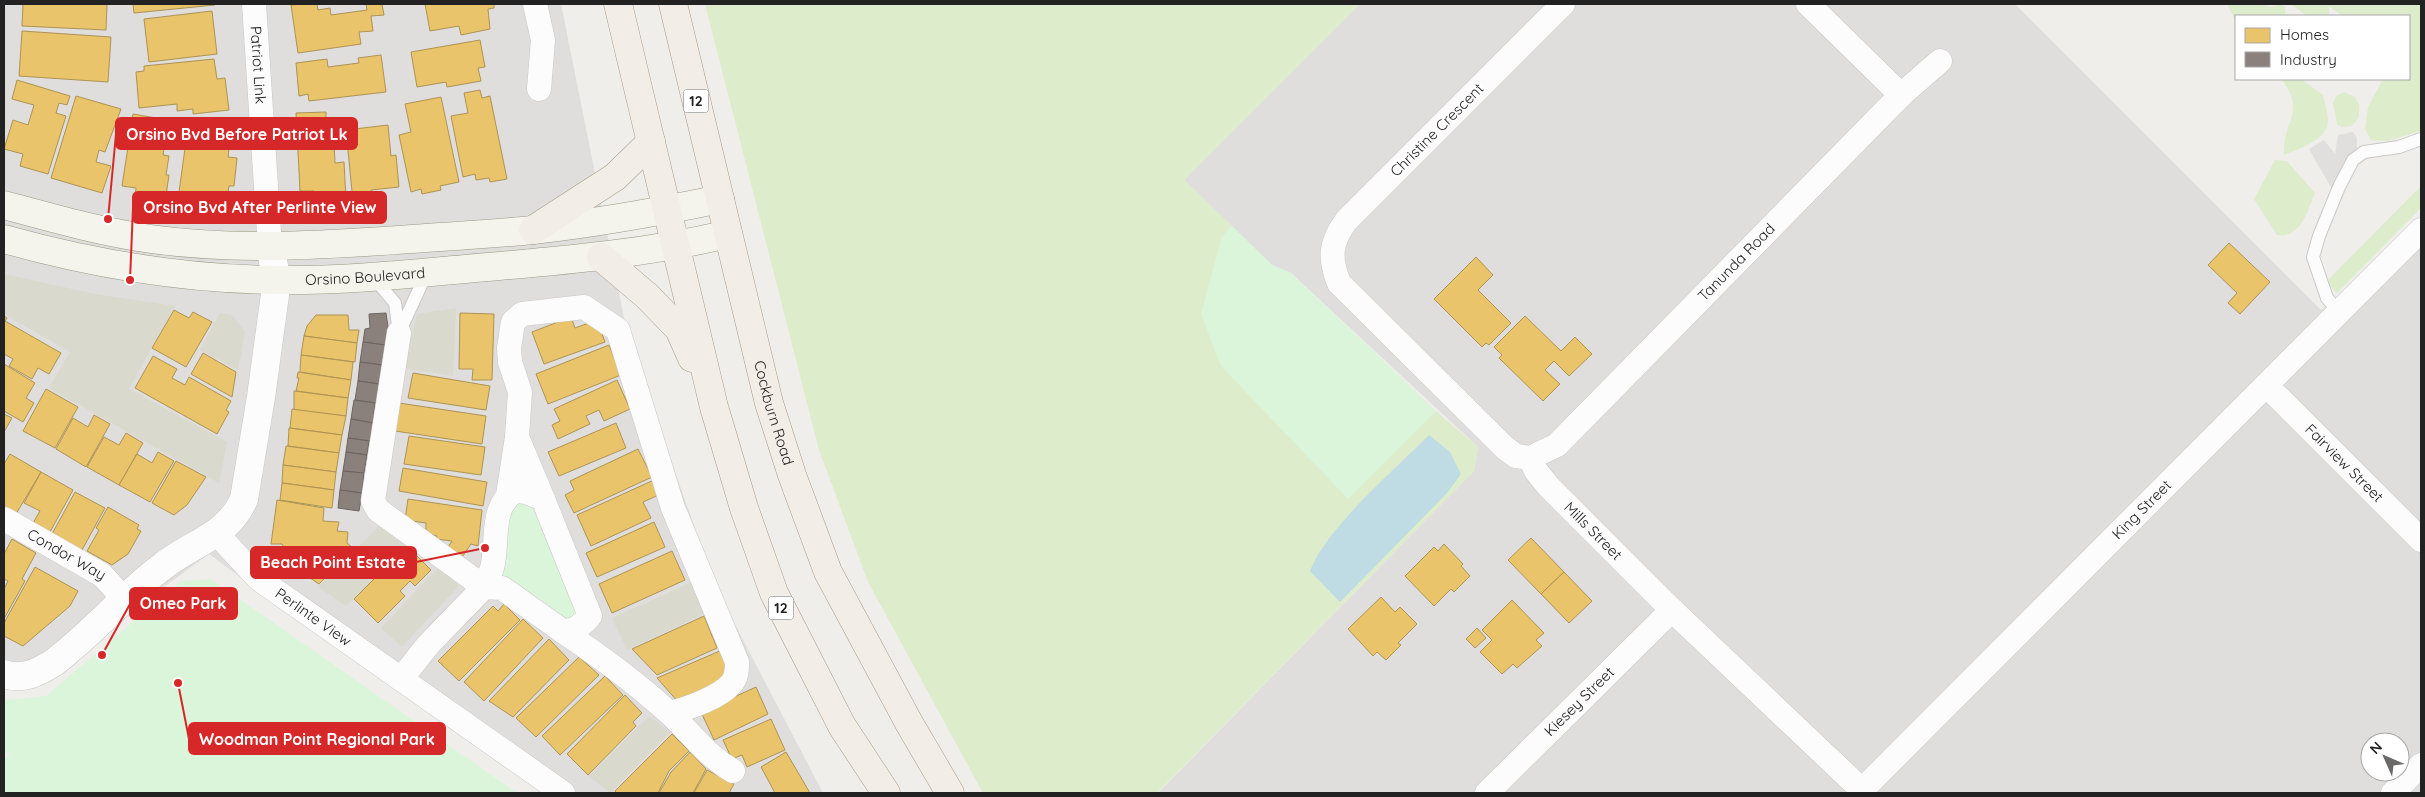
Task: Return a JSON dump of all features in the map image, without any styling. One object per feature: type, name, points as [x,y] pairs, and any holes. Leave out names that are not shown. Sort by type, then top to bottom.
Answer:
[{"type":"main road","name":"12","points":[[618,4],[714,407],[744,508],[774,593],[842,726],[886,793]]},
{"type":"main road","name":"Cockburn Road","points":[[673,4],[769,403],[792,475],[828,572],[908,723],[950,793]]},
{"type":"main road","points":[[532,230],[615,177],[651,142]]},
{"type":"main road","points":[[4,205],[79,226],[151,239],[209,245],[270,247],[326,245],[532,230],[668,210],[720,199]]},
{"type":"main road","name":"Orsino Boulevard","points":[[4,239],[109,264],[194,276],[277,280],[374,277],[601,257],[676,246],[728,234]]},
{"type":"main road","points":[[601,257],[647,296],[679,329],[714,407]]},
{"type":"street","name":"Patriot Link","points":[[254,4],[270,247]]},
{"type":"street","points":[[534,4],[543,40],[539,89]]},
{"type":"street","name":"Christine Crescent","points":[[1530,458],[1516,456],[1505,448],[1340,283],[1333,267],[1335,236],[1346,221],[1563,4]]},
{"type":"street","points":[[1808,4],[1901,95]]},
{"type":"street","name":"Tanunda Road","points":[[1530,458],[1557,445],[1901,95],[1940,61]]},
{"type":"street","name":"King Street","points":[[1864,792],[2421,230]]},
{"type":"street","points":[[4,674],[24,676],[42,670],[60,658],[162,566],[217,534],[238,512],[244,499],[261,397],[277,280],[270,247]]},
{"type":"street","points":[[401,679],[423,650],[484,587],[492,568],[499,510],[508,495],[517,437],[520,392],[510,362],[509,348],[513,322],[522,314],[584,307],[618,330],[673,508],[737,662],[737,674],[732,683],[722,692],[670,713]]},
{"type":"street","points":[[400,333],[373,501],[378,510],[484,587],[502,588],[619,669],[670,713],[714,760],[733,771]]},
{"type":"street","name":"Fairview Street","points":[[2267,386],[2421,540]]},
{"type":"street","points":[[517,437],[590,616],[619,669]]},
{"type":"street","name":"Mills Street","points":[[1530,458],[1536,471],[1548,486],[1672,610],[1864,792]]},
{"type":"street","points":[[508,495],[515,491],[526,492],[543,499]]},
{"type":"street","name":"Condor Way","points":[[4,519],[102,575],[124,599]]},
{"type":"street","name":"Perlinte View","points":[[217,534],[259,579],[564,793]]},
{"type":"street","name":"Kiesey Street","points":[[1486,793],[1672,610]]},
{"type":"street","points":[[564,632],[582,625],[590,616]]},
{"type":"street","points":[[2393,793],[2421,765]]},
{"type":"lane","points":[[2340,313],[2327,298],[2312,257],[2339,187],[2353,160],[2364,152],[2399,147],[2421,139]]},
{"type":"lane","points":[[400,333],[427,272]]},
{"type":"lane","points":[[374,277],[395,303],[400,333]]},
{"type":"shaded area","points":[[4,4],[561,4],[625,323],[644,384],[716,588],[823,793],[545,793],[308,627],[209,554],[29,686],[4,680]]},
{"type":"shaded area","points":[[1360,4],[2015,4],[2321,310],[2421,231],[2421,793],[1158,793],[1474,471],[1478,447],[1291,273],[1272,265],[1184,180]]},
{"type":"shaded area","points":[[2353,132],[2357,138],[2357,150],[2332,189],[2309,149],[2324,140],[2335,154],[2338,135]]},
{"type":"shaded area","points":[[4,274],[95,294],[175,306],[129,389],[227,442],[219,483],[49,388],[70,352],[4,314]]},
{"type":"shaded area","points":[[456,308],[453,376],[404,368],[417,314]]},
{"type":"shaded area","points":[[220,313],[232,315],[245,332],[238,370],[200,350]]},
{"type":"shaded area","points":[[380,525],[407,546],[346,606],[318,587]]},
{"type":"shaded area","points":[[439,567],[459,586],[402,647],[381,628]]},
{"type":"shaded area","points":[[694,581],[709,611],[627,650],[612,618]]},
{"type":"shaded area","points":[[649,716],[670,732],[610,793],[589,776]]},
{"type":"green space","points":[[705,4],[1360,4],[1184,180],[1232,226],[1222,237],[1348,499],[1436,411],[1478,447],[1474,471],[1157,793],[983,793],[868,582],[819,450]]},
{"type":"green space","points":[[2227,4],[2263,4],[2272,7],[2281,4],[2285,7],[2286,15],[2235,15],[2235,20]]},
{"type":"green space","points":[[2291,4],[2421,4],[2421,131],[2387,141],[2371,140],[2365,129],[2368,107],[2382,80],[2410,80],[2410,15],[2341,15],[2329,6],[2329,15],[2306,15]]},
{"type":"green space","points":[[2282,80],[2302,80],[2323,95],[2328,119],[2327,127],[2320,137],[2284,155],[2284,144],[2293,109],[2289,91]]},
{"type":"green space","points":[[2344,92],[2355,97],[2359,105],[2359,117],[2352,126],[2341,127],[2337,124],[2333,103],[2336,96]]},
{"type":"green space","points":[[2275,160],[2287,161],[2315,193],[2302,222],[2292,233],[2285,235],[2277,235],[2254,199]]},
{"type":"green space","points":[[2421,186],[2421,208],[2337,293],[2326,282]]},
{"type":"green space","points":[[1232,226],[1272,265],[1291,273],[1436,411],[1348,499],[1221,366],[1201,314],[1222,236]]},
{"type":"green space","points":[[527,497],[550,525],[541,529],[570,597],[583,607],[570,623],[502,578],[499,570],[507,507]]},
{"type":"green space","points":[[211,579],[517,793],[4,793],[4,761],[10,753],[4,753],[4,698],[7,700],[46,696],[181,581]]},
{"type":"water","points":[[1429,435],[1450,452],[1461,474],[1447,493],[1340,602],[1310,571],[1318,554],[1346,518]]},
{"type":"building: Homes","points":[[23,4],[107,4],[106,30],[22,26]]},
{"type":"building: Homes","points":[[133,4],[215,4],[215,5],[134,13]]},
{"type":"building: Homes","points":[[317,4],[318,10],[330,8],[331,15],[367,10],[366,4],[382,4],[384,15],[371,16],[373,31],[359,32],[361,44],[298,53],[291,5]]},
{"type":"building: Homes","points":[[425,4],[494,4],[494,8],[488,9],[490,29],[461,35],[459,26],[430,31]]},
{"type":"building: Homes","points":[[212,11],[217,54],[149,62],[144,19]]},
{"type":"building: Homes","points":[[22,31],[111,37],[108,82],[19,76]]},
{"type":"building: Homes","points":[[480,40],[485,67],[478,68],[481,81],[447,87],[446,82],[417,87],[411,52]]},
{"type":"building: Homes","points":[[381,55],[386,92],[309,101],[308,94],[299,96],[296,63],[327,59],[328,67],[359,63],[358,58]]},
{"type":"building: Homes","points":[[214,59],[217,79],[225,78],[229,110],[193,114],[193,109],[177,111],[177,104],[139,108],[136,72],[144,71],[144,66]]},
{"type":"building: Homes","points":[[17,80],[70,96],[67,105],[59,103],[56,113],[66,116],[48,174],[20,166],[23,154],[4,149],[13,120],[28,125],[34,105],[12,99]]},
{"type":"building: Homes","points":[[480,90],[482,98],[490,96],[507,179],[490,182],[489,178],[476,180],[475,174],[463,177],[451,116],[468,113],[464,93]]},
{"type":"building: Homes","points":[[76,96],[121,109],[105,152],[99,150],[96,162],[111,166],[102,193],[51,178]]},
{"type":"building: Homes","points":[[441,97],[459,182],[440,186],[441,190],[422,194],[421,189],[411,192],[399,135],[411,132],[405,104]]},
{"type":"building: Homes","points":[[326,112],[326,123],[333,123],[335,163],[344,162],[346,198],[314,200],[314,191],[300,191],[296,113]]},
{"type":"building: Homes","points":[[133,114],[168,120],[163,155],[169,156],[166,175],[169,175],[165,202],[135,197],[136,188],[122,186]]},
{"type":"building: Homes","points":[[202,119],[232,123],[228,157],[237,158],[234,186],[229,186],[226,205],[220,204],[219,213],[177,207],[186,141],[207,144],[208,133],[201,132]]},
{"type":"building: Homes","points":[[388,125],[391,156],[396,155],[399,187],[371,190],[372,200],[353,202],[346,130]]},
{"type":"building: Homes","points":[[2229,243],[2270,282],[2240,314],[2228,303],[2237,293],[2208,265]]},
{"type":"building: Homes","points":[[1476,257],[1493,275],[1478,290],[1511,323],[1489,345],[1486,343],[1482,347],[1434,299]]},
{"type":"building: Homes","points":[[174,310],[189,318],[193,312],[212,322],[186,367],[152,348]]},
{"type":"building: Homes","points":[[460,313],[494,314],[492,380],[472,380],[473,369],[459,369]]},
{"type":"building: Homes","points":[[316,315],[348,315],[349,330],[359,330],[357,343],[304,336],[307,326]]},
{"type":"building: Homes","points":[[4,316],[7,318],[5,321],[61,353],[49,374],[38,368],[32,379],[9,366],[13,359],[4,354]]},
{"type":"building: Homes","points":[[1525,316],[1561,351],[1575,337],[1592,354],[1569,376],[1554,361],[1545,370],[1560,384],[1543,401],[1499,358],[1502,355],[1494,347]]},
{"type":"building: Homes","points":[[571,317],[575,328],[597,320],[605,342],[544,364],[532,332]]},
{"type":"building: Homes","points":[[304,336],[357,343],[355,362],[301,355]]},
{"type":"building: Homes","points":[[609,345],[621,375],[548,404],[536,374]]},
{"type":"building: Homes","points":[[203,353],[236,372],[232,397],[191,374]]},
{"type":"building: Homes","points":[[301,355],[353,362],[351,380],[300,372]]},
{"type":"building: Homes","points":[[153,356],[177,369],[172,378],[185,385],[189,377],[231,401],[226,410],[229,412],[217,434],[135,388]]},
{"type":"building: Homes","points":[[4,364],[35,383],[26,398],[34,403],[23,422],[4,411]]},
{"type":"building: Homes","points":[[298,372],[351,380],[348,398],[296,391],[299,378],[297,378]]},
{"type":"building: Homes","points":[[413,373],[490,386],[486,410],[408,398]]},
{"type":"building: Homes","points":[[617,380],[630,409],[604,421],[599,410],[586,416],[590,424],[558,439],[552,425],[560,421],[554,409]]},
{"type":"building: Homes","points":[[46,389],[78,407],[55,448],[23,431]]},
{"type":"building: Homes","points":[[294,391],[348,398],[346,416],[294,410]]},
{"type":"building: Homes","points":[[399,403],[486,416],[482,444],[395,431]]},
{"type":"building: Homes","points":[[292,409],[346,416],[342,435],[290,428]]},
{"type":"building: Homes","points":[[4,414],[12,418],[4,432]]},
{"type":"building: Homes","points":[[94,415],[110,424],[86,467],[56,449],[73,418],[88,427]]},
{"type":"building: Homes","points":[[616,423],[626,448],[559,476],[548,452]]},
{"type":"building: Homes","points":[[289,428],[342,435],[339,453],[288,446]]},
{"type":"building: Homes","points":[[126,433],[143,443],[119,485],[87,467],[104,437],[119,445]]},
{"type":"building: Homes","points":[[409,436],[485,447],[481,475],[404,464]]},
{"type":"building: Homes","points":[[286,446],[339,453],[336,472],[283,465]]},
{"type":"building: Homes","points":[[638,449],[652,477],[574,513],[565,495],[574,490],[570,481]]},
{"type":"building: Homes","points":[[158,452],[174,461],[150,502],[119,485],[137,454],[152,463]]},
{"type":"building: Homes","points":[[10,454],[41,472],[16,514],[4,507],[4,464]]},
{"type":"building: Homes","points":[[176,461],[206,477],[187,505],[174,515],[152,503]]},
{"type":"building: Homes","points":[[283,465],[336,472],[334,490],[282,483]]},
{"type":"building: Homes","points":[[403,468],[487,482],[483,506],[399,491]]},
{"type":"building: Homes","points":[[41,472],[73,490],[50,532],[33,523],[40,511],[24,503]]},
{"type":"building: Homes","points":[[656,479],[663,493],[643,502],[651,518],[591,546],[577,515]]},
{"type":"building: Homes","points":[[282,483],[334,490],[332,508],[280,500]]},
{"type":"building: Homes","points":[[75,492],[105,508],[82,550],[52,534]]},
{"type":"building: Homes","points":[[408,499],[482,510],[478,546],[471,544],[462,557],[448,547],[452,541],[436,539],[437,536],[426,533],[426,523],[405,520]]},
{"type":"building: Homes","points":[[277,500],[324,508],[323,521],[339,522],[337,531],[348,532],[347,543],[354,549],[319,584],[285,561],[290,558],[282,544],[271,544]]},
{"type":"building: Homes","points":[[108,507],[139,525],[137,529],[141,531],[128,554],[112,565],[87,551],[99,530],[96,528]]},
{"type":"building: Homes","points":[[654,522],[665,547],[597,577],[586,553]]},
{"type":"building: Homes","points":[[1531,538],[1564,572],[1541,594],[1508,560]]},
{"type":"building: Homes","points":[[12,539],[36,553],[22,579],[25,581],[4,619],[4,589],[8,581],[4,579],[4,554]]},
{"type":"building: Homes","points":[[1444,544],[1463,564],[1461,566],[1470,576],[1454,592],[1451,589],[1434,606],[1405,576],[1434,547],[1438,551]]},
{"type":"building: Homes","points":[[672,551],[685,580],[612,613],[599,584]]},
{"type":"building: Homes","points":[[415,554],[431,570],[415,586],[410,581],[400,591],[405,596],[378,623],[354,599],[392,561],[400,569]]},
{"type":"building: Homes","points":[[35,567],[78,591],[70,606],[23,646],[4,636],[4,623]]},
{"type":"building: Homes","points":[[1564,572],[1592,601],[1569,623],[1541,594]]},
{"type":"building: Homes","points":[[1381,597],[1395,612],[1400,607],[1417,624],[1398,643],[1401,645],[1386,660],[1377,652],[1373,656],[1348,629]]},
{"type":"building: Homes","points":[[1512,600],[1544,633],[1536,640],[1542,646],[1517,668],[1513,664],[1502,674],[1480,652],[1492,640],[1482,630]]},
{"type":"building: Homes","points":[[504,604],[520,620],[459,681],[438,661],[493,606],[498,611]]},
{"type":"building: Homes","points":[[704,616],[717,648],[657,675],[632,649]]},
{"type":"building: Homes","points":[[523,619],[543,638],[484,701],[464,682]]},
{"type":"building: Homes","points":[[1477,628],[1486,638],[1475,648],[1466,639]]},
{"type":"building: Homes","points":[[549,639],[569,660],[513,717],[489,701]]},
{"type":"building: Homes","points":[[722,650],[732,673],[679,703],[657,678]]},
{"type":"building: Homes","points":[[579,657],[599,675],[536,737],[516,718]]},
{"type":"building: Homes","points":[[605,676],[623,695],[560,755],[542,736]]},
{"type":"building: Homes","points":[[756,687],[768,714],[714,740],[701,712]]},
{"type":"building: Homes","points":[[625,695],[642,713],[633,722],[636,726],[588,775],[567,754]]},
{"type":"building: Homes","points":[[771,719],[785,750],[747,767],[742,755],[732,759],[723,740]]},
{"type":"building: Homes","points":[[672,734],[689,751],[669,771],[658,793],[617,793],[615,791]]},
{"type":"building: Homes","points":[[690,752],[706,769],[693,793],[659,793],[671,772]]},
{"type":"building: Homes","points":[[786,752],[810,793],[775,793],[761,767]]},
{"type":"building: Homes","points":[[707,770],[734,784],[729,793],[694,793]]},
{"type":"building: Industry","points":[[386,313],[388,327],[385,345],[363,342],[365,329],[370,328],[369,314]]},
{"type":"building: Industry","points":[[363,342],[385,345],[382,365],[360,362]]},
{"type":"building: Industry","points":[[360,362],[382,365],[379,384],[358,381]]},
{"type":"building: Industry","points":[[358,381],[379,384],[377,403],[355,400]]},
{"type":"building: Industry","points":[[354,400],[375,403],[373,423],[351,419]]},
{"type":"building: Industry","points":[[351,419],[373,423],[371,441],[348,438]]},
{"type":"building: Industry","points":[[348,438],[369,441],[367,455],[346,452]]},
{"type":"building: Industry","points":[[346,452],[367,455],[364,473],[343,471]]},
{"type":"building: Industry","points":[[343,471],[364,473],[362,493],[340,490]]},
{"type":"building: Industry","points":[[340,490],[362,493],[359,511],[338,508]]},
{"type":"place","name":"Orsino Bvd Before Patriot Lk","points":[[108,219]]},
{"type":"place","name":"Orsino Bvd After Perlinte View","points":[[130,280]]},
{"type":"place","name":"Beach Point Estate","points":[[485,548]]},
{"type":"place","name":"Omeo Park","points":[[102,655]]},
{"type":"place","name":"Woodman Point Regional Park","points":[[178,683]]}]
